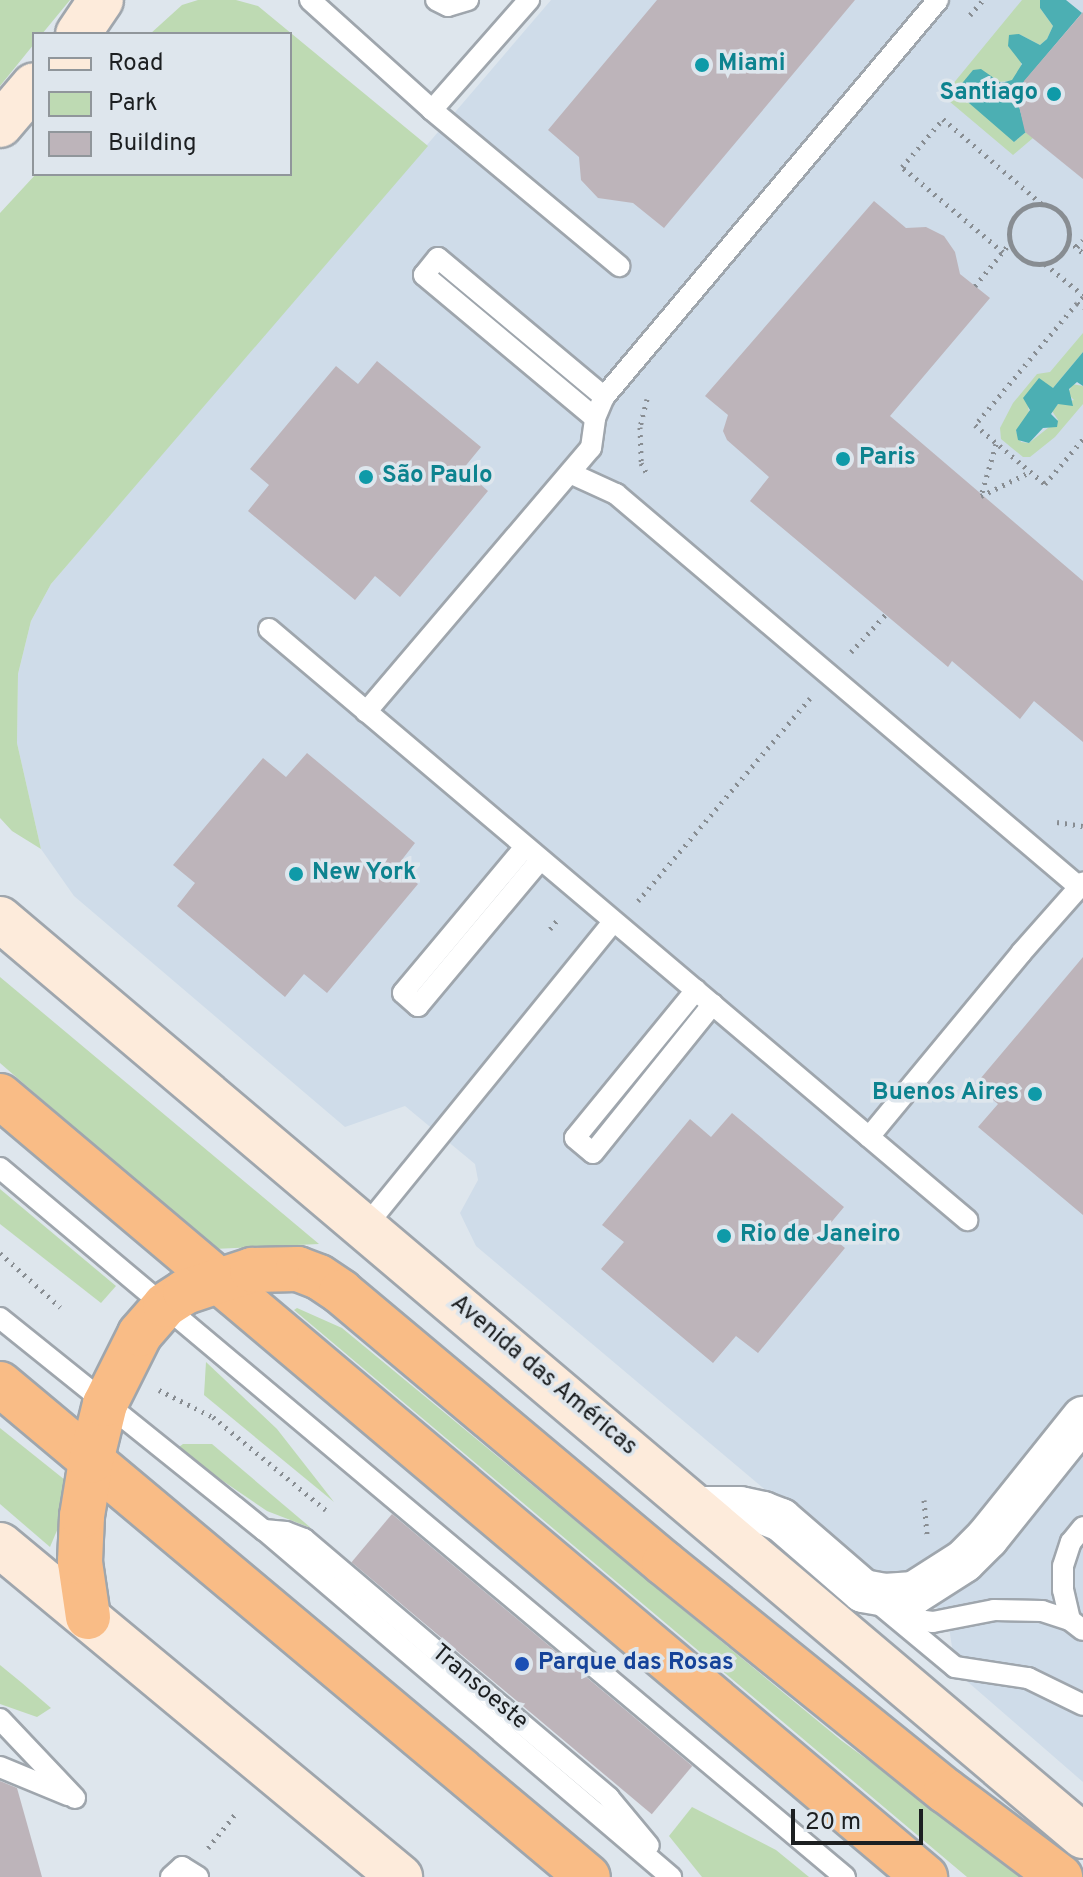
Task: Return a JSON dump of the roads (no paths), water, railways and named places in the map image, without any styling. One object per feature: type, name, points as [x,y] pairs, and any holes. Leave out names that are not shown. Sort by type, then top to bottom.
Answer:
[{"type":"highway","points":[[0,1096],[925,1877]]},
{"type":"highway","points":[[88,1617],[80,1562],[82,1516],[91,1461],[105,1404],[140,1334],[165,1305],[185,1292],[217,1280],[273,1267],[298,1269],[319,1277],[341,1292],[664,1563],[946,1791],[1060,1877]]},
{"type":"highway","points":[[0,1384],[588,1877]]},
{"type":"main road","points":[[0,125],[32,87]]},
{"type":"main road","name":"Avenida das Américas","points":[[0,919],[700,1508],[1083,1836]]},
{"type":"main road","points":[[0,1545],[400,1877]]},
{"type":"street","points":[[700,1508],[740,1508],[781,1520],[863,1591],[885,1595],[914,1593],[964,1561],[987,1538],[1083,1418]]},
{"type":"lane","points":[[88,20],[125,0]]},
{"type":"lane","points":[[310,0],[432,110],[619,266]]},
{"type":"lane","points":[[436,0],[448,6],[468,0]]},
{"type":"lane","points":[[432,110],[529,0]]},
{"type":"lane","points":[[366,712],[591,448],[595,418],[604,397],[938,0]]},
{"type":"lane","points":[[595,418],[424,275],[438,258],[604,397]]},
{"type":"lane","points":[[570,473],[616,494],[1081,885],[869,1137]]},
{"type":"lane","points":[[269,629],[967,1220]]},
{"type":"lane","points":[[532,853],[418,1006],[410,1000],[403,993],[532,853]]},
{"type":"lane","points":[[366,1226],[613,922]]},
{"type":"lane","points":[[696,990],[575,1138],[584,1146],[593,1153],[713,1004]]},
{"type":"lane","points":[[0,1168],[376,1483],[411,1524],[671,1746],[749,1796],[845,1877]]},
{"type":"lane","name":"Transoeste","points":[[0,1318],[264,1530],[286,1532],[304,1539],[609,1798],[672,1877]]},
{"type":"lane","points":[[1077,1625],[1063,1590],[1063,1566],[1071,1542],[1083,1527]]},
{"type":"lane","points":[[863,1591],[904,1614],[933,1622],[983,1611],[1017,1609],[1077,1625]]},
{"type":"lane","points":[[863,1591],[955,1667],[1028,1678],[1083,1705]]},
{"type":"lane","points":[[0,1719],[75,1798],[0,1767]]},
{"type":"water","points":[[1040,0],[1066,0],[1082,13],[1022,84],[1028,88],[1019,106],[1026,132],[1014,142],[962,97],[959,87],[973,70],[981,69],[1001,83],[1012,80],[1022,64],[1008,46],[1009,35],[1019,34],[1040,45],[1053,26],[1040,8]]},
{"type":"water","points":[[1083,352],[1083,386],[1077,382],[1069,389],[1073,406],[1058,404],[1051,414],[1058,421],[1057,427],[1043,428],[1029,443],[1018,440],[1016,430],[1030,410],[1023,398],[1039,378],[1053,388]]},
{"type":"place","name":"Miami","points":[[702,65]]},
{"type":"place","name":"Santiago","points":[[1054,94]]},
{"type":"place","name":"Paris","points":[[843,459]]},
{"type":"place","name":"São Paulo","points":[[366,477]]},
{"type":"place","name":"New York","points":[[296,874]]},
{"type":"place","name":"Buenos Aires","points":[[1035,1094]]},
{"type":"place","name":"Rio de Janeiro","points":[[724,1236]]},
{"type":"place","name":"Parque das Rosas","points":[[522,1664]]}]
